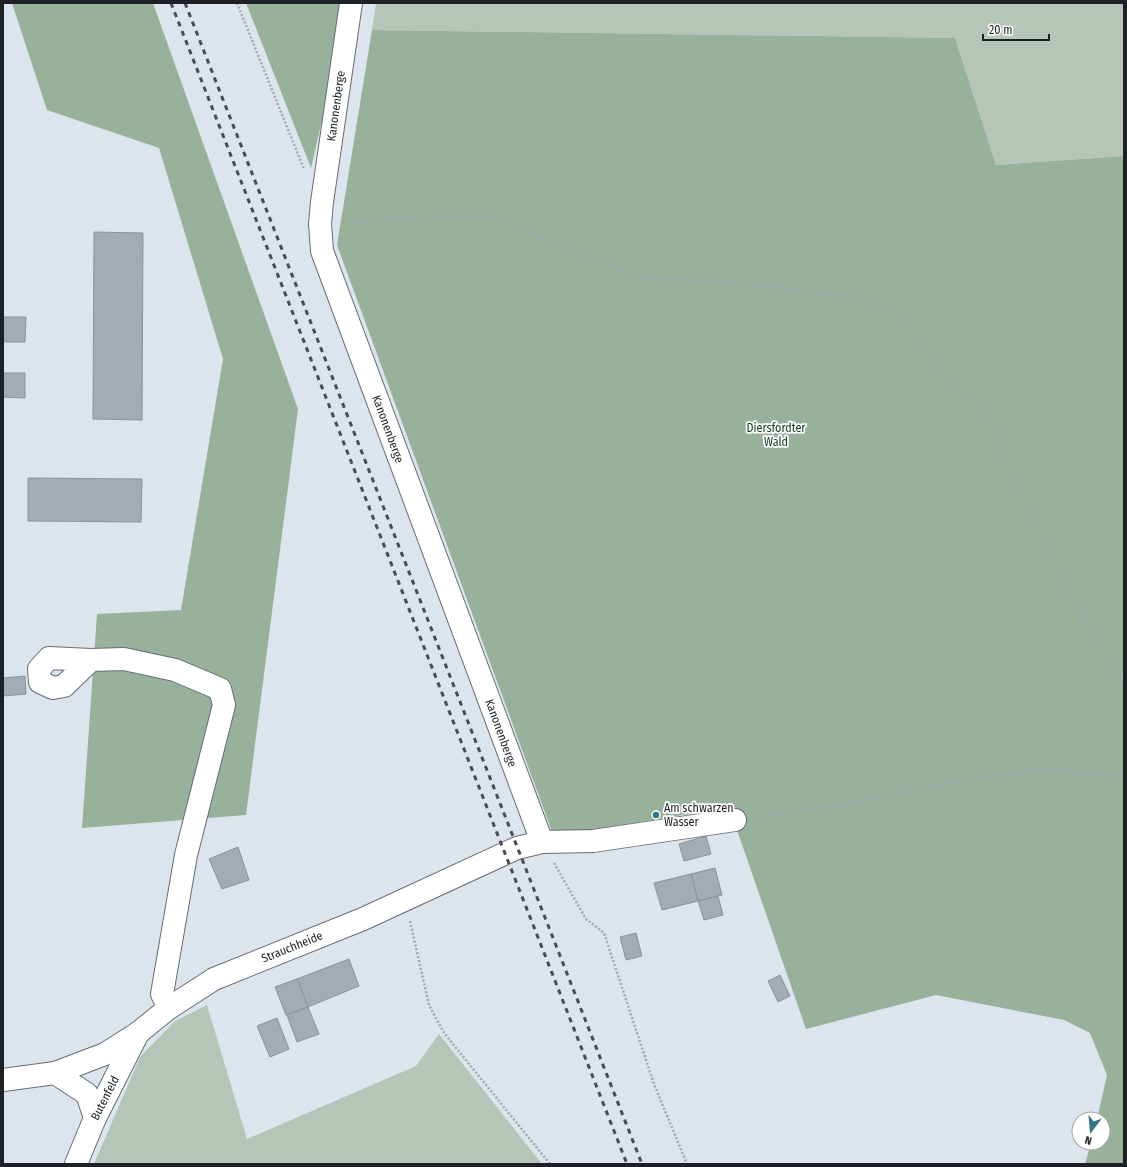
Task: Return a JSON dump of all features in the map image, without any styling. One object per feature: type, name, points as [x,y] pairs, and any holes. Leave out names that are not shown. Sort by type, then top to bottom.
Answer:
[{"type":"street","name":"Kanonenberge","points":[[351,3],[320,224],[322,251],[542,842]]},
{"type":"street","points":[[91,660],[124,659],[175,670],[220,689],[224,705],[186,855],[162,994],[169,1008]]},
{"type":"street","name":"Strauchheide","points":[[3,1080],[55,1073],[105,1054],[138,1033],[169,1008],[214,979],[363,919],[505,853],[542,842],[593,841],[735,820]]},
{"type":"street","name":"Butenfeld","points":[[76,1164],[95,1118],[138,1033]]},
{"type":"street","points":[[55,1073],[86,1094],[95,1118]]},
{"type":"path","points":[[236,3],[306,173]]},
{"type":"path","points":[[320,224],[486,216],[633,275],[854,296],[903,318],[943,376],[986,408],[1004,459],[1070,596],[1124,685]]},
{"type":"path","points":[[735,820],[857,801],[1038,768],[1124,775]]},
{"type":"path","points":[[542,842],[586,919],[604,932],[654,1084],[687,1164]]},
{"type":"path","points":[[405,899],[429,1005],[444,1033],[550,1164]]},
{"type":"green space","points":[[12,3],[153,3],[298,409],[246,815],[82,828],[97,614],[181,610],[223,359],[159,148],[47,110]]},
{"type":"green space","points":[[246,3],[342,3],[334,68],[311,168]]},
{"type":"green space","points":[[376,3],[1124,3],[1124,156],[996,165],[955,38],[372,30]]},
{"type":"green space","name":"Diersfordter Wald","points":[[372,30],[955,38],[996,165],[1124,156],[1124,1164],[1085,1164],[1089,1151],[1111,1151],[1111,1111],[1099,1111],[1107,1075],[1090,1033],[1064,1020],[936,995],[806,1029],[729,807],[554,837],[337,245]]},
{"type":"green space","points":[[207,1005],[247,1139],[416,1066],[439,1034],[542,1164],[94,1164],[140,1057],[175,1021]]},
{"type":"building","points":[[94,232],[143,233],[142,420],[93,419]]},
{"type":"building","points":[[3,317],[26,317],[25,342],[3,342]]},
{"type":"building","points":[[3,373],[25,373],[25,398],[3,397]]},
{"type":"building","points":[[28,478],[142,479],[141,522],[28,521]]},
{"type":"building","points":[[25,676],[26,694],[3,696],[3,678]]},
{"type":"building","points":[[706,836],[711,854],[684,861],[679,844]]},
{"type":"building","points":[[238,847],[249,880],[222,889],[209,859]]},
{"type":"building","points":[[715,868],[722,895],[698,901],[691,874]]},
{"type":"building","points":[[691,874],[698,901],[662,910],[654,883]]},
{"type":"building","points":[[718,896],[723,915],[704,920],[698,901]]},
{"type":"building","points":[[636,933],[642,956],[626,960],[620,937]]},
{"type":"building","points":[[349,959],[359,986],[308,1007],[297,979]]},
{"type":"building","points":[[780,975],[790,996],[778,1002],[768,981]]},
{"type":"building","points":[[297,979],[308,1007],[286,1015],[275,987]]},
{"type":"building","points":[[308,1007],[319,1034],[297,1042],[287,1015]]},
{"type":"building","points":[[277,1018],[289,1049],[270,1057],[257,1026]]},
{"type":"railway","points":[[171,3],[627,1164]]},
{"type":"railway","points":[[185,3],[642,1164]]},
{"type":"place","name":"Am schwarzen Wasser","points":[[656,815]]}]
